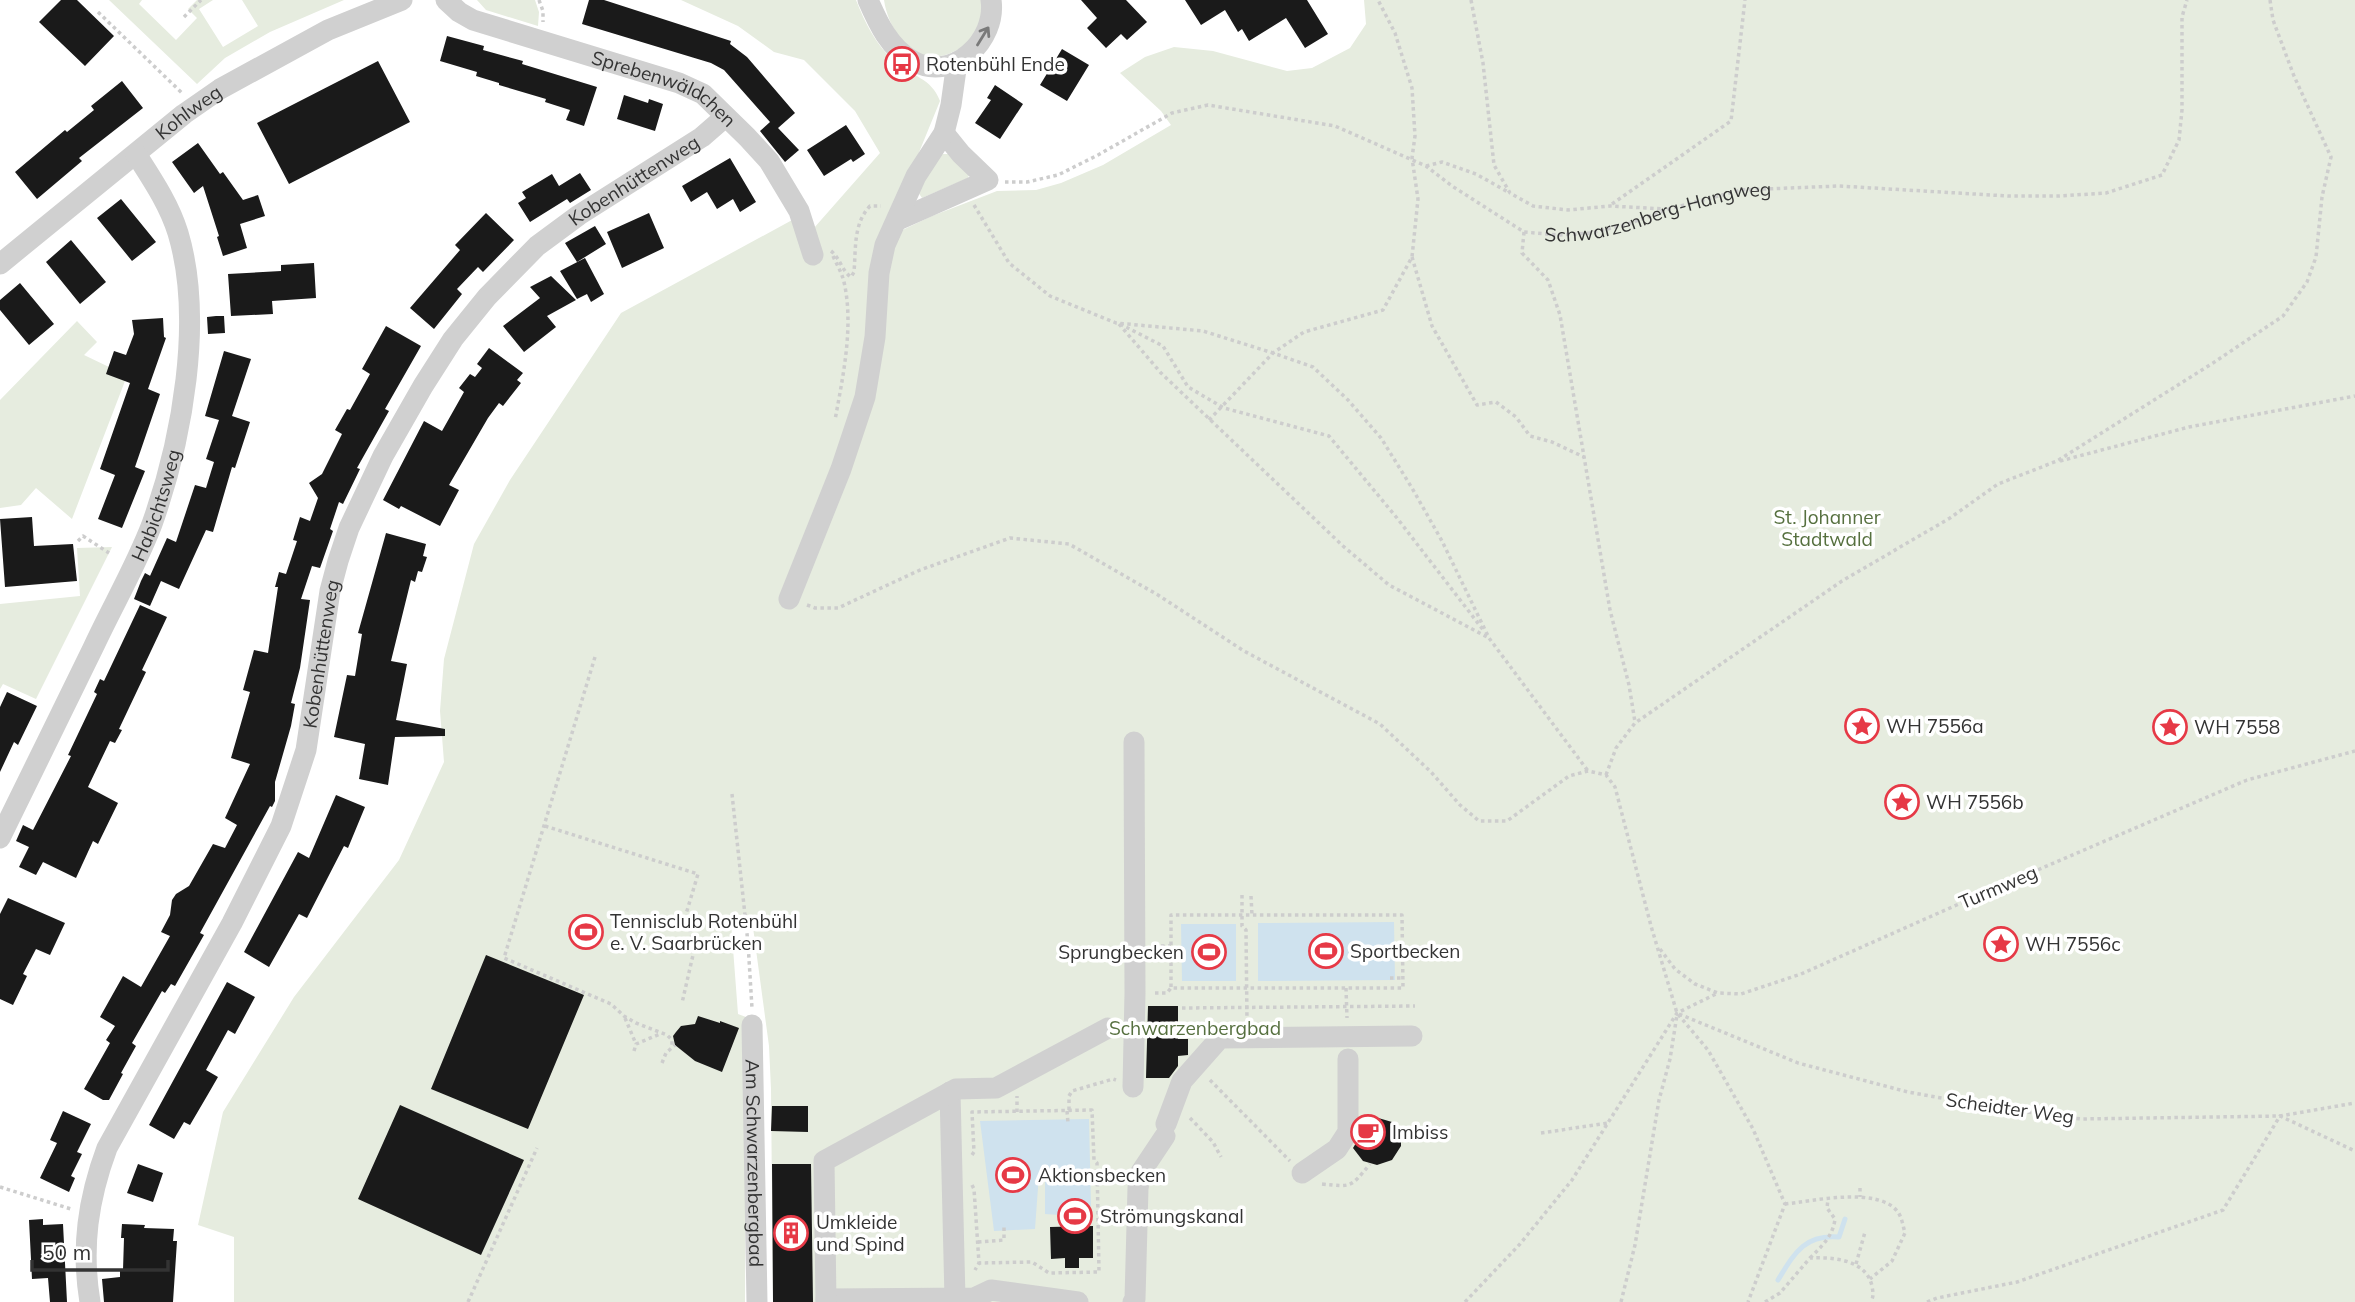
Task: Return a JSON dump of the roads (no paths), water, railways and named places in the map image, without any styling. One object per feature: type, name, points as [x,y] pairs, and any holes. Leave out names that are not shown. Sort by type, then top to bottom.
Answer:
[{"type":"street","name":"Kohlweg","points":[[0,264],[136,153],[220,89],[318,35],[402,0]]},
{"type":"street","name":"Sprebenwäldchen","points":[[446,0],[472,20],[679,82],[702,94],[769,161],[799,211],[810,245]]},
{"type":"street","points":[[868,0],[879,24],[894,46],[906,57],[915,63],[944,67],[957,62],[982,41],[990,24],[991,0]]},
{"type":"street","points":[[789,599],[841,469],[865,397],[875,337],[879,273],[885,245],[916,176],[944,133],[957,62]]},
{"type":"street","name":"Kobenhüttenweg","points":[[90,1302],[86,1251],[88,1213],[96,1179],[107,1148],[226,934],[281,826],[306,750],[330,591],[338,561],[349,528],[383,456],[453,340],[487,296],[537,246],[579,215],[702,137],[725,117]]},
{"type":"street","points":[[899,217],[988,180],[944,133]]},
{"type":"street","name":"Habichtsweg","points":[[0,838],[151,526],[176,445],[183,407],[189,333],[183,255],[168,209],[136,153]]},
{"type":"street","points":[[1133,1087],[1134,743]]},
{"type":"street","name":"Am Schwarzenbergbad","points":[[752,1025],[757,1302]]},
{"type":"street","points":[[1078,1302],[991,1290],[974,1298],[826,1301],[824,1161],[956,1089],[996,1088],[1108,1028]]},
{"type":"street","points":[[1133,1302],[1141,1172],[1165,1130],[1182,1081],[1220,1038],[1412,1036]]},
{"type":"street","points":[[1306,1179],[1337,1149],[1348,1132],[1348,1059]]},
{"type":"street","points":[[950,1092],[955,1299]]},
{"type":"water","name":"Sportbecken","points":[[1394,922],[1395,980],[1258,981],[1258,923]]},
{"type":"water","name":"Sprungbecken","points":[[1181,924],[1236,924],[1236,981],[1182,981]]},
{"type":"water","name":"Aktionsbecken","points":[[1089,1119],[1091,1206],[1079,1207],[1088,1213],[1087,1224],[1065,1225],[1062,1214],[1070,1206],[1063,1209],[1060,1215],[1045,1214],[1045,1177],[1049,1175],[1039,1174],[1035,1229],[994,1231],[980,1121]]},
{"type":"waterway","points":[[1778,1280],[1795,1254],[1809,1242],[1839,1237],[1845,1219]]},
{"type":"place","name":"Rotenbühl Ende","points":[[902,64]]},
{"type":"place","name":"WH 7556a","points":[[1862,726]]},
{"type":"place","name":"WH 7558","points":[[2170,727]]},
{"type":"place","name":"WH 7556b","points":[[1902,802]]},
{"type":"place","name":"Tennisclub Rotenbühl e. V. Saarbrücken","points":[[586,932]]},
{"type":"place","name":"WH 7556c","points":[[2001,944]]},
{"type":"place","name":"Sportbecken","points":[[1326,951]]},
{"type":"place","name":"Sprungbecken","points":[[1209,952]]},
{"type":"place","name":"Imbiss","points":[[1368,1132]]},
{"type":"place","name":"Aktionsbecken","points":[[1013,1175]]},
{"type":"place","name":"Strömungskanal","points":[[1075,1216]]},
{"type":"place","name":"Umkleide und Spind","points":[[791,1233]]},
{"type":"park label","name":"St. Johanner Stadtwald","points":[[1827,528]]},
{"type":"park label","name":"Schwarzenbergbad","points":[[1195,1028]]}]
